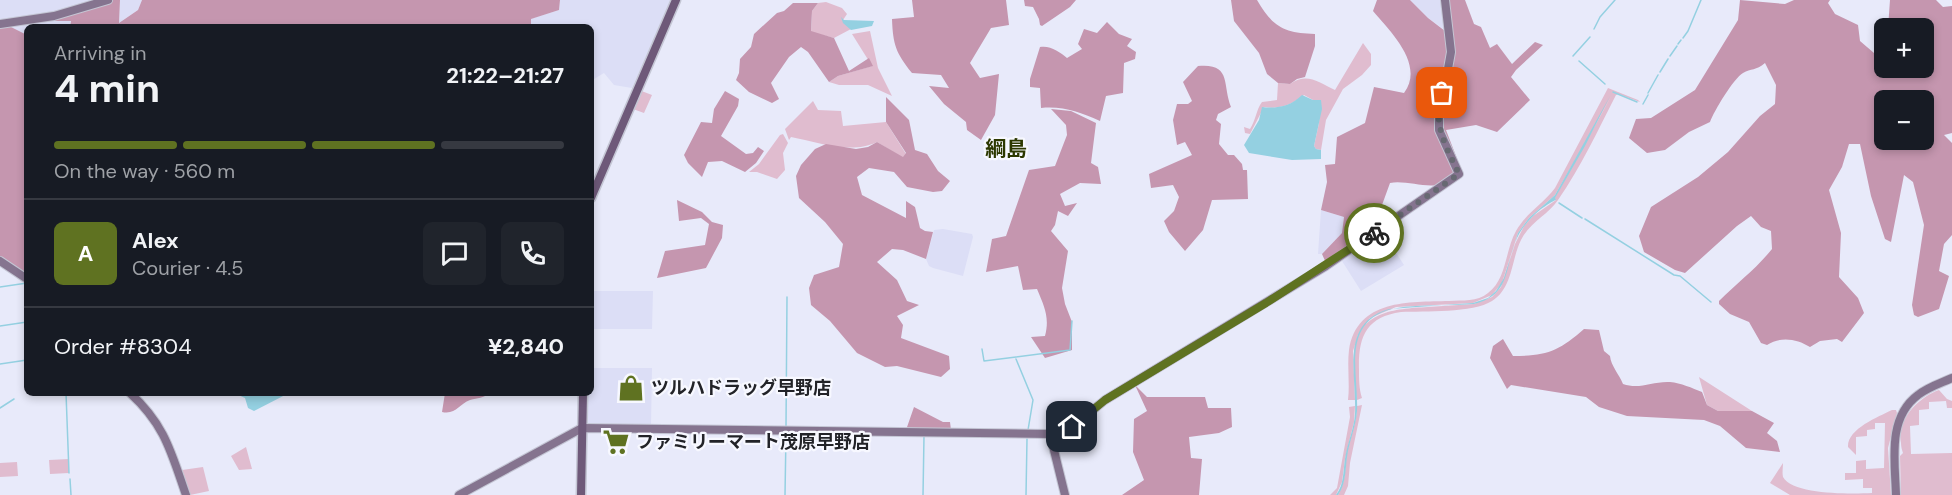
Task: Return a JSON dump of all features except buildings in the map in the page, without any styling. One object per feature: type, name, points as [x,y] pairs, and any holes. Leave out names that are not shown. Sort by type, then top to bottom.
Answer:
[{"type":"main road","points":[[594,191],[676,0]]},
{"type":"main road","points":[[581,495],[583,396]]},
{"type":"street","points":[[0,24],[54,16],[108,0]]},
{"type":"street","points":[[459,495],[582,428],[1050,434],[1072,427],[1105,400],[1326,266],[1459,174],[1439,130],[1439,103],[1451,52],[1445,0]]},
{"type":"street","points":[[0,261],[24,277]]},
{"type":"street","points":[[1896,495],[1895,441],[1900,418],[1917,396],[1952,378]]},
{"type":"street","points":[[133,396],[159,424],[186,495]]},
{"type":"street","points":[[1050,434],[1065,495]]},
{"type":"shaded area","points":[[0,0],[112,0],[71,15],[70,24],[24,24],[24,34],[9,26],[0,25]]},
{"type":"shaded area","points":[[112,0],[120,0],[119,23],[138,10],[142,0],[560,0],[559,10],[531,19],[531,24],[70,24],[71,21],[35,21],[71,15]]},
{"type":"shaded area","points":[[120,0],[142,0],[138,10],[119,23]]},
{"type":"shaded area","points":[[560,0],[671,0],[632,88],[614,85],[604,73],[594,79],[594,24],[531,24],[530,19],[559,10]]},
{"type":"shaded area","points":[[912,0],[1006,0],[1009,25],[991,28],[970,63],[980,78],[999,74],[995,115],[981,140],[967,130],[966,122],[944,104],[929,86],[949,88],[941,75],[912,73],[899,54],[893,36],[892,19],[914,17]]},
{"type":"shaded area","points":[[1024,0],[1076,0],[1070,7],[1042,26],[1033,7],[1025,6]]},
{"type":"shaded area","points":[[1231,0],[1257,0],[1274,23],[1288,30],[1315,34],[1315,46],[1305,77],[1290,84],[1278,83],[1267,74],[1259,53],[1234,21]]},
{"type":"shaded area","points":[[1377,0],[1410,0],[1445,31],[1446,0],[1465,0],[1474,24],[1481,27],[1490,48],[1497,44],[1512,64],[1535,42],[1543,45],[1511,77],[1530,100],[1497,132],[1476,125],[1446,130],[1461,169],[1442,184],[1390,183],[1382,205],[1368,205],[1380,219],[1375,230],[1326,263],[1322,254],[1342,233],[1344,217],[1321,210],[1327,182],[1325,165],[1335,164],[1337,137],[1365,123],[1374,87],[1404,93],[1409,82],[1411,71],[1403,49],[1373,11]]},
{"type":"shaded area","points":[[1410,0],[1443,0],[1446,31],[1428,18]]},
{"type":"shaded area","points":[[1740,0],[1785,4],[1794,0],[1830,0],[1828,3],[1835,14],[1858,25],[1860,41],[1874,53],[1874,78],[1934,78],[1934,18],[1889,18],[1890,0],[1936,0],[1943,7],[1952,6],[1952,133],[1944,135],[1952,143],[1952,235],[1944,244],[1939,271],[1949,276],[1939,309],[1918,317],[1914,315],[1912,305],[1924,225],[1913,182],[1904,175],[1891,242],[1885,239],[1871,196],[1860,144],[1849,144],[1842,167],[1829,190],[1841,233],[1839,277],[1858,298],[1864,313],[1842,342],[1837,339],[1820,341],[1810,347],[1794,340],[1778,340],[1767,345],[1761,343],[1749,322],[1730,314],[1719,304],[1719,301],[1772,249],[1771,231],[1761,227],[1751,216],[1685,273],[1675,270],[1644,252],[1639,236],[1651,207],[1698,177],[1728,152],[1760,116],[1775,104],[1776,85],[1765,63],[1739,76],[1710,122],[1689,132],[1665,150],[1647,153],[1629,138],[1636,119],[1651,118],[1695,90],[1738,20]]},
{"type":"shaded area","points":[[826,2],[842,8],[847,14],[843,20],[851,29],[834,38],[811,32],[812,11],[818,3]]},
{"type":"shaded area","points":[[793,3],[818,3],[812,11],[811,31],[834,38],[849,71],[869,58],[873,66],[838,76],[829,82],[808,52],[801,47],[789,57],[771,83],[779,99],[772,103],[749,92],[736,80],[740,59],[751,47],[754,34],[777,13],[784,11]]},
{"type":"shaded area","points":[[1107,22],[1119,34],[1132,39],[1127,46],[1136,52],[1135,59],[1124,63],[1123,93],[1106,96],[1100,121],[1071,110],[1041,108],[1040,88],[1030,87],[1030,79],[1040,47],[1051,48],[1067,58],[1082,49],[1078,44],[1084,29],[1097,33]]},
{"type":"shaded area","points":[[9,26],[24,34],[24,272],[0,257],[0,27]]},
{"type":"shaded area","points":[[870,31],[878,68],[892,96],[868,85],[839,85],[829,82],[838,76],[872,66],[852,34]]},
{"type":"shaded area","points":[[1363,43],[1371,54],[1371,65],[1343,89],[1326,120],[1321,150],[1314,146],[1319,123],[1320,100],[1313,100],[1304,95],[1286,106],[1264,107],[1250,134],[1245,133],[1244,127],[1250,129],[1262,102],[1277,100],[1278,83],[1290,84],[1296,80],[1307,79],[1318,81],[1335,90]]},
{"type":"shaded area","points":[[1198,66],[1216,68],[1224,77],[1231,107],[1218,114],[1216,120],[1221,124],[1219,144],[1228,155],[1234,155],[1242,164],[1243,170],[1247,170],[1248,199],[1212,200],[1203,230],[1185,251],[1169,232],[1164,221],[1174,211],[1179,197],[1173,185],[1151,188],[1149,174],[1192,155],[1185,142],[1177,145],[1173,120],[1177,104],[1188,104],[1192,101],[1183,82]]},
{"type":"shaded area","points":[[1608,88],[1640,102],[1613,92],[1618,95],[1589,148],[1554,205],[1529,228],[1521,240],[1508,281],[1504,289],[1492,301],[1473,308],[1401,312],[1380,319],[1366,330],[1359,358],[1362,398],[1357,400],[1354,353],[1362,329],[1353,351],[1355,400],[1348,400],[1349,350],[1354,333],[1362,321],[1374,312],[1402,303],[1470,300],[1488,293],[1499,280],[1516,231],[1555,188]],"holes":[[[1612,95],[1554,199],[1556,200],[1533,216],[1524,226],[1515,244],[1501,287],[1492,297],[1474,304],[1391,311],[1370,321],[1363,328],[1370,318],[1396,307],[1473,303],[1492,295],[1502,283],[1518,233],[1529,218],[1555,195]]]},
{"type":"shaded area","points":[[639,90],[652,95],[644,113],[633,109]]},
{"type":"shaded area","points":[[725,91],[739,99],[738,106],[721,136],[746,154],[753,153],[758,147],[764,151],[756,163],[745,172],[722,161],[708,162],[702,177],[688,163],[684,155],[701,122],[712,123],[714,109]]},
{"type":"shaded area","points":[[886,97],[909,120],[915,150],[927,154],[938,171],[950,181],[942,191],[933,192],[907,187],[894,172],[869,168],[857,177],[862,195],[906,218],[906,201],[915,207],[920,228],[933,232],[926,259],[903,250],[892,249],[877,262],[897,280],[907,301],[919,305],[897,316],[903,325],[901,338],[949,356],[950,369],[941,377],[897,366],[885,367],[857,353],[830,321],[811,305],[809,288],[814,275],[839,267],[843,244],[825,222],[799,198],[796,176],[801,165],[815,149],[826,144],[856,149],[868,147],[877,142],[903,157],[906,153],[886,122]]},
{"type":"shaded area","points":[[813,101],[818,110],[841,111],[843,126],[886,122],[906,154],[903,158],[877,142],[867,146],[845,147],[791,137],[789,140],[785,129]]},
{"type":"shaded area","points":[[1051,109],[1071,111],[1096,123],[1091,163],[1098,167],[1101,184],[1080,183],[1060,194],[1065,206],[1077,203],[1068,216],[1058,211],[1051,231],[1068,251],[1062,288],[1072,322],[1072,350],[1045,358],[1031,337],[1045,336],[1047,323],[1037,289],[1023,290],[1018,266],[986,272],[992,239],[1006,236],[1029,170],[1055,166],[1067,135],[1066,125]]},
{"type":"shaded area","points":[[783,134],[788,143],[783,153],[785,170],[777,179],[757,172],[749,172],[759,164]]},
{"type":"shaded area","points":[[677,200],[702,212],[712,222],[723,225],[722,238],[706,268],[657,278],[665,251],[705,245],[709,224],[701,218],[679,221]]},
{"type":"shaded area","points":[[1321,210],[1344,217],[1342,233],[1322,254],[1318,254]]},
{"type":"shaded area","points":[[943,229],[972,234],[963,276],[933,268],[929,266],[926,259],[934,230]]},
{"type":"shaded area","points":[[1382,231],[1404,265],[1361,291],[1342,261]]},
{"type":"shaded area","points":[[594,291],[653,291],[652,329],[594,329]]},
{"type":"shaded area","points":[[1584,329],[1599,330],[1604,351],[1610,356],[1623,384],[1641,386],[1664,382],[1674,383],[1702,392],[1707,405],[1718,411],[1752,411],[1774,423],[1767,433],[1777,441],[1780,452],[1746,448],[1720,426],[1704,420],[1627,416],[1599,407],[1586,397],[1511,385],[1507,389],[1490,358],[1493,346],[1503,339],[1513,356],[1535,355],[1560,347]]},
{"type":"shaded area","points":[[594,368],[652,368],[651,426],[587,426],[586,396],[594,396]]},
{"type":"shaded area","points":[[1699,377],[1752,411],[1718,411],[1707,405]]},
{"type":"shaded area","points":[[1135,385],[1147,397],[1205,397],[1208,408],[1231,408],[1232,427],[1219,433],[1189,437],[1191,458],[1202,459],[1199,495],[1122,495],[1144,480],[1133,452],[1134,419],[1147,411]]},
{"type":"shaded area","points":[[1939,390],[1952,401],[1952,408],[1947,408],[1946,401],[1929,402],[1929,409],[1919,410],[1919,425],[1910,426],[1911,454],[1952,453],[1952,495],[1901,495],[1900,456],[1903,453],[1900,434],[1902,426],[1917,404]]},
{"type":"shaded area","points":[[445,396],[485,396],[470,400],[454,411],[442,412]]},
{"type":"shaded area","points":[[1362,405],[1350,463],[1348,486],[1344,495],[1338,495],[1344,480],[1357,406]]},
{"type":"shaded area","points":[[1355,406],[1342,482],[1336,495],[1330,495],[1337,488],[1350,417],[1349,407]]},
{"type":"shaded area","points":[[914,407],[943,422],[950,422],[951,430],[906,430]]},
{"type":"shaded area","points":[[1896,410],[1897,413],[1888,448],[1891,495],[1790,495],[1770,483],[1783,463],[1783,477],[1798,487],[1823,492],[1872,493],[1872,488],[1863,488],[1863,479],[1845,480],[1845,473],[1856,473],[1856,461],[1866,460],[1866,469],[1884,468],[1885,423],[1875,423],[1875,429],[1867,430],[1867,436],[1856,437],[1856,455],[1848,447],[1849,441],[1864,424]]},
{"type":"shaded area","points":[[246,447],[252,469],[239,470],[231,456]]},
{"type":"shaded area","points":[[69,459],[69,473],[50,474],[49,460]]},
{"type":"shaded area","points":[[17,462],[18,476],[0,477],[0,463]]},
{"type":"shaded area","points":[[203,467],[209,491],[190,495],[182,470]]},
{"type":"water","points":[[841,17],[844,20],[874,21],[872,26],[851,30],[843,23]]},
{"type":"water","points":[[1302,95],[1313,100],[1321,100],[1322,109],[1314,146],[1321,150],[1321,159],[1292,160],[1249,153],[1244,145],[1259,120],[1262,107],[1284,106]]},
{"type":"water","points":[[1610,96],[1555,198],[1556,200],[1541,209],[1531,219],[1519,234],[1514,246],[1518,233],[1529,218],[1555,195]]},
{"type":"water","points":[[1512,254],[1505,278],[1495,294],[1486,300],[1474,304],[1443,305],[1473,303],[1488,298],[1496,291],[1504,278]]},
{"type":"water","points":[[1443,305],[1394,309],[1410,306]]},
{"type":"water","points":[[1394,309],[1376,316],[1365,325],[1359,337],[1355,366],[1357,397],[1355,426],[1348,451],[1343,485],[1336,495],[1342,483],[1346,453],[1355,414],[1353,367],[1357,338],[1363,326],[1373,316]]},
{"type":"water","points":[[241,396],[283,396],[254,411],[248,408],[245,398]]},
{"type":"waterway","points":[[1594,29],[1600,17],[1615,0]]},
{"type":"waterway","points":[[1683,38],[1701,0]]},
{"type":"waterway","points":[[1573,56],[1590,37]]},
{"type":"waterway","points":[[1678,44],[1681,40]]},
{"type":"waterway","points":[[1670,56],[1677,46]]},
{"type":"waterway","points":[[1660,72],[1668,59]]},
{"type":"waterway","points":[[1579,61],[1605,84]]},
{"type":"waterway","points":[[1648,93],[1658,75]]},
{"type":"waterway","points":[[1613,92],[1637,102]]},
{"type":"waterway","points":[[1643,104],[1648,95]]},
{"type":"waterway","points":[[1559,203],[1582,218]]},
{"type":"waterway","points":[[1585,219],[1674,275],[1680,276],[1711,302]]},
{"type":"waterway","points":[[0,287],[24,283]]},
{"type":"waterway","points":[[786,426],[787,297]]},
{"type":"waterway","points":[[982,349],[984,361],[1070,350],[1072,321]]},
{"type":"waterway","points":[[0,326],[24,322]]},
{"type":"waterway","points":[[1016,359],[1033,400],[1028,430]]},
{"type":"waterway","points":[[0,364],[24,360]]},
{"type":"waterway","points":[[66,396],[69,473]]},
{"type":"waterway","points":[[0,408],[14,399]]},
{"type":"waterway","points":[[785,495],[786,434]]},
{"type":"waterway","points":[[923,495],[924,436]]},
{"type":"waterway","points":[[1026,495],[1027,439]]},
{"type":"waterway","points":[[70,479],[71,495]]},
{"type":"way so far","points":[[1374,233],[1459,174],[1439,130],[1438,115],[1442,93]]},
{"type":"place","name":"ツルハドラッグ早野店","points":[[631,388]]},
{"type":"place","name":"ファミリーマート茂原早野店","points":[[616,442]]},
{"type":"district","name":"綱島","points":[[1006,149]]},
{"type":"route","points":[[1072,427],[1105,400],[1326,266],[1374,233]]}]
